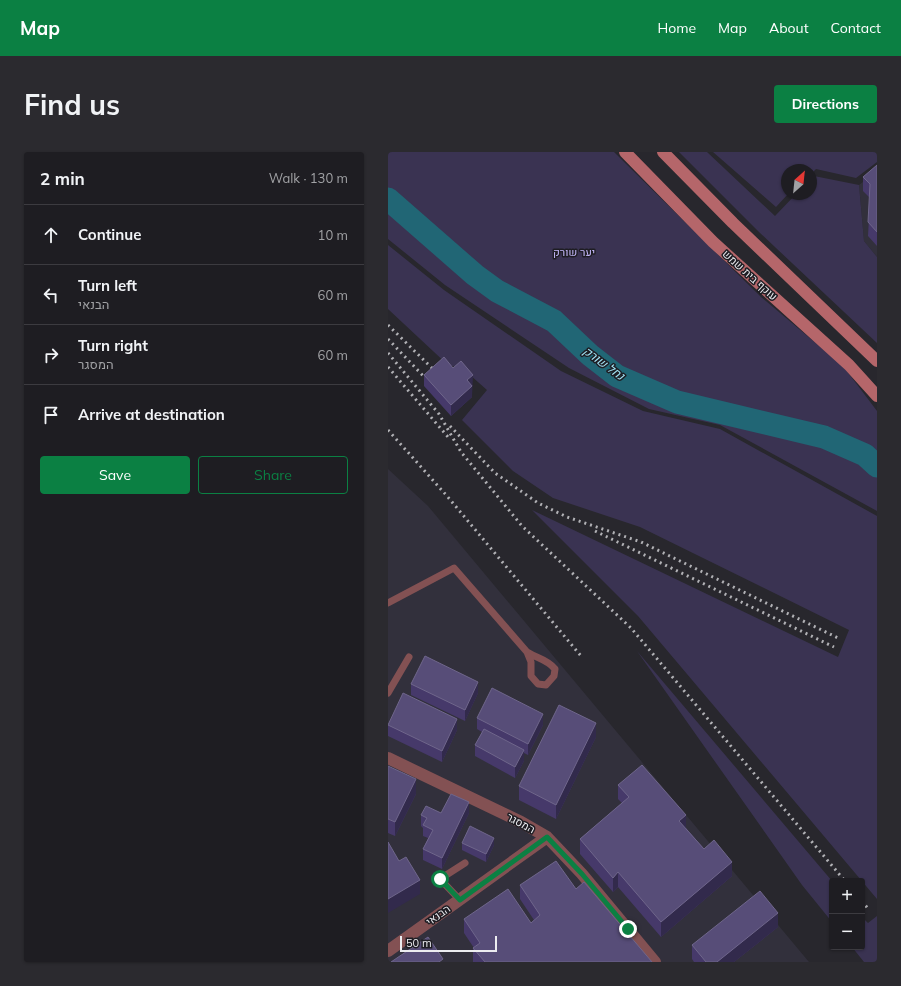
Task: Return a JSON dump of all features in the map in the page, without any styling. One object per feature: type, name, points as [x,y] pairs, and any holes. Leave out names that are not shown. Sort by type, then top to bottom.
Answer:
[{"type":"main road","name":"עוקף בית שמש","points":[[625,152],[713,242],[849,365],[877,396]]},
{"type":"main road","points":[[663,152],[733,223],[877,361]]},
{"type":"street","name":"המסגר","points":[[388,758],[521,822],[547,837],[582,874],[655,962]]},
{"type":"street","name":"הבנאי","points":[[388,951],[547,837]]},
{"type":"lane","points":[[388,604],[454,568],[527,652],[531,662],[531,676],[538,684],[546,685],[554,676],[555,669],[549,661],[538,658],[527,652]]},
{"type":"lane","points":[[388,693],[409,657]]},
{"type":"lane","points":[[460,900],[440,879],[465,863]]},
{"type":"shaded area","points":[[877,171],[877,257],[864,241],[859,185]]},
{"type":"shaded area","points":[[388,469],[428,506],[809,962],[388,962]]},
{"type":"green space","name":"יער שורק","points":[[388,152],[614,152],[761,297],[843,366],[877,411],[877,511],[720,425],[649,409],[569,368],[445,285],[388,239]]},
{"type":"green space","points":[[679,152],[707,152],[775,216],[790,200],[817,200],[817,177],[859,185],[864,241],[877,257],[877,343],[759,232]]},
{"type":"green space","points":[[713,152],[877,152],[877,162],[856,178],[817,169],[817,164],[781,164],[781,200],[782,200],[776,207]]},
{"type":"green space","points":[[388,245],[444,290],[561,371],[643,411],[720,429],[877,516],[877,899],[865,885],[865,878],[859,878],[638,616],[532,510],[838,657],[849,630],[640,527],[553,498],[513,471],[462,420],[487,390],[461,367],[449,366],[388,309]]},
{"type":"green space","points":[[637,651],[829,878],[829,918],[802,885]]},
{"type":"green space","points":[[877,916],[877,962],[864,962],[854,950],[865,950],[865,920],[868,923]]},
{"type":"building","points":[[877,165],[877,232],[868,222],[870,184],[863,177]]},
{"type":"building","points":[[444,357],[453,368],[461,361],[473,375],[467,380],[472,386],[451,405],[424,375]]},
{"type":"building","points":[[425,656],[478,682],[465,710],[411,684]]},
{"type":"building","points":[[492,688],[543,714],[528,744],[477,718]]},
{"type":"building","points":[[403,693],[457,719],[442,751],[388,725]]},
{"type":"building","points":[[559,705],[596,723],[556,805],[519,786]]},
{"type":"building","points":[[484,729],[524,750],[515,767],[475,745]]},
{"type":"building","points":[[642,765],[686,815],[679,821],[704,849],[714,840],[732,862],[661,922],[618,872],[613,878],[580,839],[629,797],[618,785]]},
{"type":"building","points":[[388,766],[416,779],[395,822],[388,819]]},
{"type":"building","points":[[451,794],[469,802],[442,858],[423,849],[433,830],[423,825],[427,818],[421,815],[426,806],[441,813]]},
{"type":"building","points":[[470,826],[494,838],[486,854],[462,843]]},
{"type":"building","points":[[388,842],[399,861],[406,857],[420,880],[388,899]]},
{"type":"building","points":[[556,861],[576,889],[584,882],[652,962],[485,962],[473,948],[480,943],[464,919],[508,889],[531,923],[540,915],[520,885]]},
{"type":"building","points":[[760,891],[778,913],[717,962],[706,962],[692,945]]},
{"type":"building","points":[[428,937],[443,959],[439,962],[391,962]]},
{"type":"waterway","name":"נחל שורק","points":[[388,199],[475,275],[497,291],[554,321],[590,355],[617,376],[677,402],[824,437],[865,455],[877,466]]},
{"type":"railway","points":[[388,325],[438,374]]},
{"type":"railway","points":[[388,339],[429,382]]},
{"type":"railway","points":[[388,353],[439,414],[461,452],[522,526],[631,628],[842,878]]},
{"type":"railway","points":[[388,367],[448,437]]},
{"type":"railway","points":[[450,426],[495,473],[538,503],[567,517],[641,542],[838,638]]},
{"type":"railway","points":[[388,430],[447,496],[581,656]]},
{"type":"railway","points":[[595,531],[834,647]]},
{"type":"railway","points":[[865,905],[869,910]]},
{"type":"route","points":[[440,879],[460,900],[547,837],[560,849],[628,929]]}]
